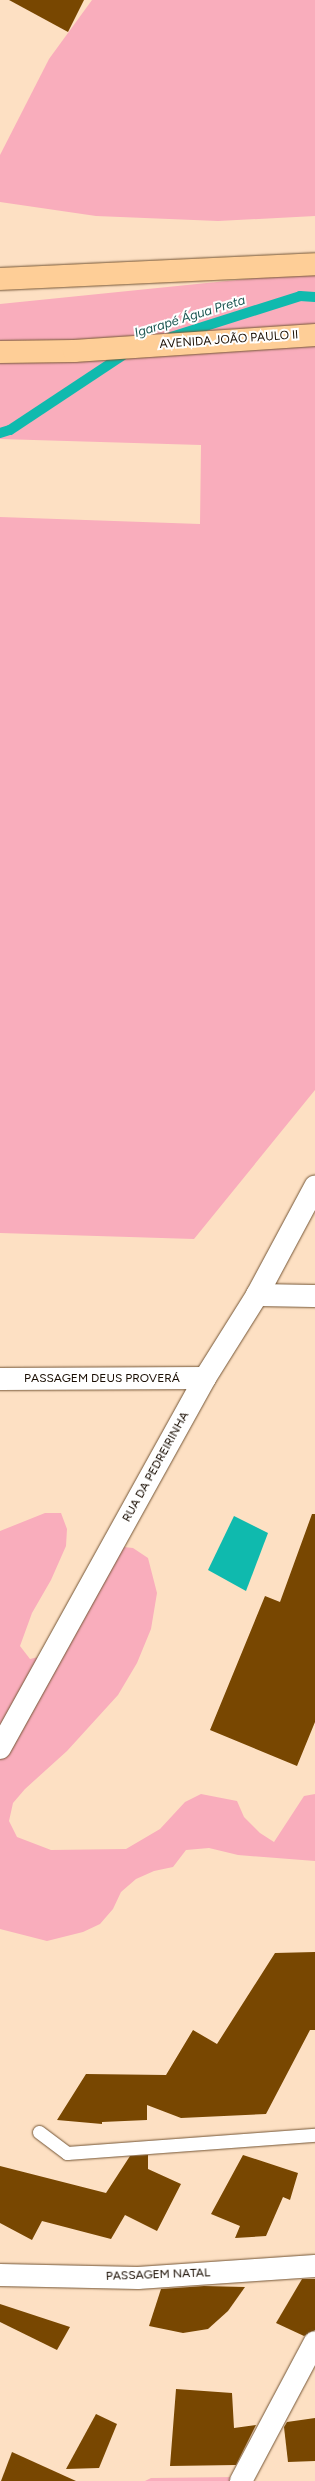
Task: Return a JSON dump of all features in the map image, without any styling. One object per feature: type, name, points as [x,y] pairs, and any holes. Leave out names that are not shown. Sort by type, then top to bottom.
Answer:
[{"type":"main road","points":[[0,279],[315,264]]},
{"type":"main road","name":"AVENIDA JOÃO PAULO II","points":[[0,352],[74,351],[315,335]]},
{"type":"street","name":"RUA DA PEDREIRINHA","points":[[0,1748],[205,1378],[257,1295],[315,1187]]},
{"type":"street","points":[[257,1295],[315,1296]]},
{"type":"street","name":"PASSAGEM DEUS PROVERÁ","points":[[0,1379],[205,1378]]},
{"type":"street","name":"PASSAGEM NATAL","points":[[0,2275],[138,2278],[315,2266]]},
{"type":"street","points":[[241,2481],[315,2342]]},
{"type":"lane","points":[[39,2132],[67,2153],[315,2135]]},
{"type":"shaded area","points":[[92,0],[315,0],[315,216],[218,221],[96,216],[0,202],[0,155],[49,59]]},
{"type":"shaded area","points":[[315,272],[315,1090],[194,1239],[0,1233],[0,517],[200,524],[201,445],[0,439],[0,304]]},
{"type":"shaded area","points":[[45,1513],[61,1513],[67,1529],[66,1546],[51,1580],[32,1613],[20,1646],[30,1659],[47,1655],[115,1546],[133,1548],[148,1558],[157,1593],[151,1629],[137,1663],[118,1695],[67,1751],[25,1789],[13,1803],[9,1821],[17,1837],[51,1850],[126,1849],[160,1829],[185,1802],[201,1794],[237,1801],[244,1817],[260,1833],[274,1842],[304,1796],[315,1794],[315,1861],[238,1855],[209,1848],[186,1850],[173,1867],[154,1871],[136,1879],[121,1892],[113,1909],[100,1924],[83,1932],[47,1941],[0,1929],[0,1531]]},
{"type":"shaded area","points":[[237,2477],[234,2481],[145,2481],[151,2478]]},
{"type":"water","points":[[234,1516],[268,1533],[246,1591],[208,1570]]},
{"type":"building","points":[[9,0],[84,0],[68,32]]},
{"type":"building","points":[[312,1514],[315,1514],[315,1722],[297,1766],[210,1730],[265,1596],[280,1602]]},
{"type":"building","points":[[315,1952],[315,2030],[310,2030],[266,2114],[181,2118],[147,2105],[147,2120],[102,2122],[102,2124],[57,2120],[86,2074],[166,2075],[193,2030],[217,2044],[275,1953]]},
{"type":"building","points":[[148,2155],[148,2169],[181,2184],[157,2231],[125,2215],[111,2239],[42,2221],[32,2240],[0,2223],[0,2166],[106,2193],[130,2156]]},
{"type":"building","points":[[243,2155],[298,2173],[290,2200],[283,2197],[266,2236],[235,2238],[240,2226],[211,2214]]},
{"type":"building","points":[[302,2279],[315,2279],[315,2330],[304,2336],[276,2323]]},
{"type":"building","points":[[204,2286],[245,2287],[228,2311],[208,2329],[183,2333],[149,2326],[161,2289]]},
{"type":"building","points":[[0,2304],[70,2327],[57,2350],[0,2322]]},
{"type":"building","points":[[176,2389],[232,2393],[234,2428],[256,2425],[236,2465],[170,2466]]},
{"type":"building","points":[[96,2414],[117,2424],[99,2468],[66,2469]]},
{"type":"building","points":[[315,2418],[315,2461],[288,2462],[284,2427],[287,2422]]},
{"type":"building","points":[[12,2452],[76,2481],[1,2481]]},
{"type":"waterway","name":"Igarapé Água Preta","points":[[171,337],[300,296],[315,297]]},
{"type":"waterway","name":"Igarapé Água Preta","points":[[0,433],[10,430],[128,352]]}]
